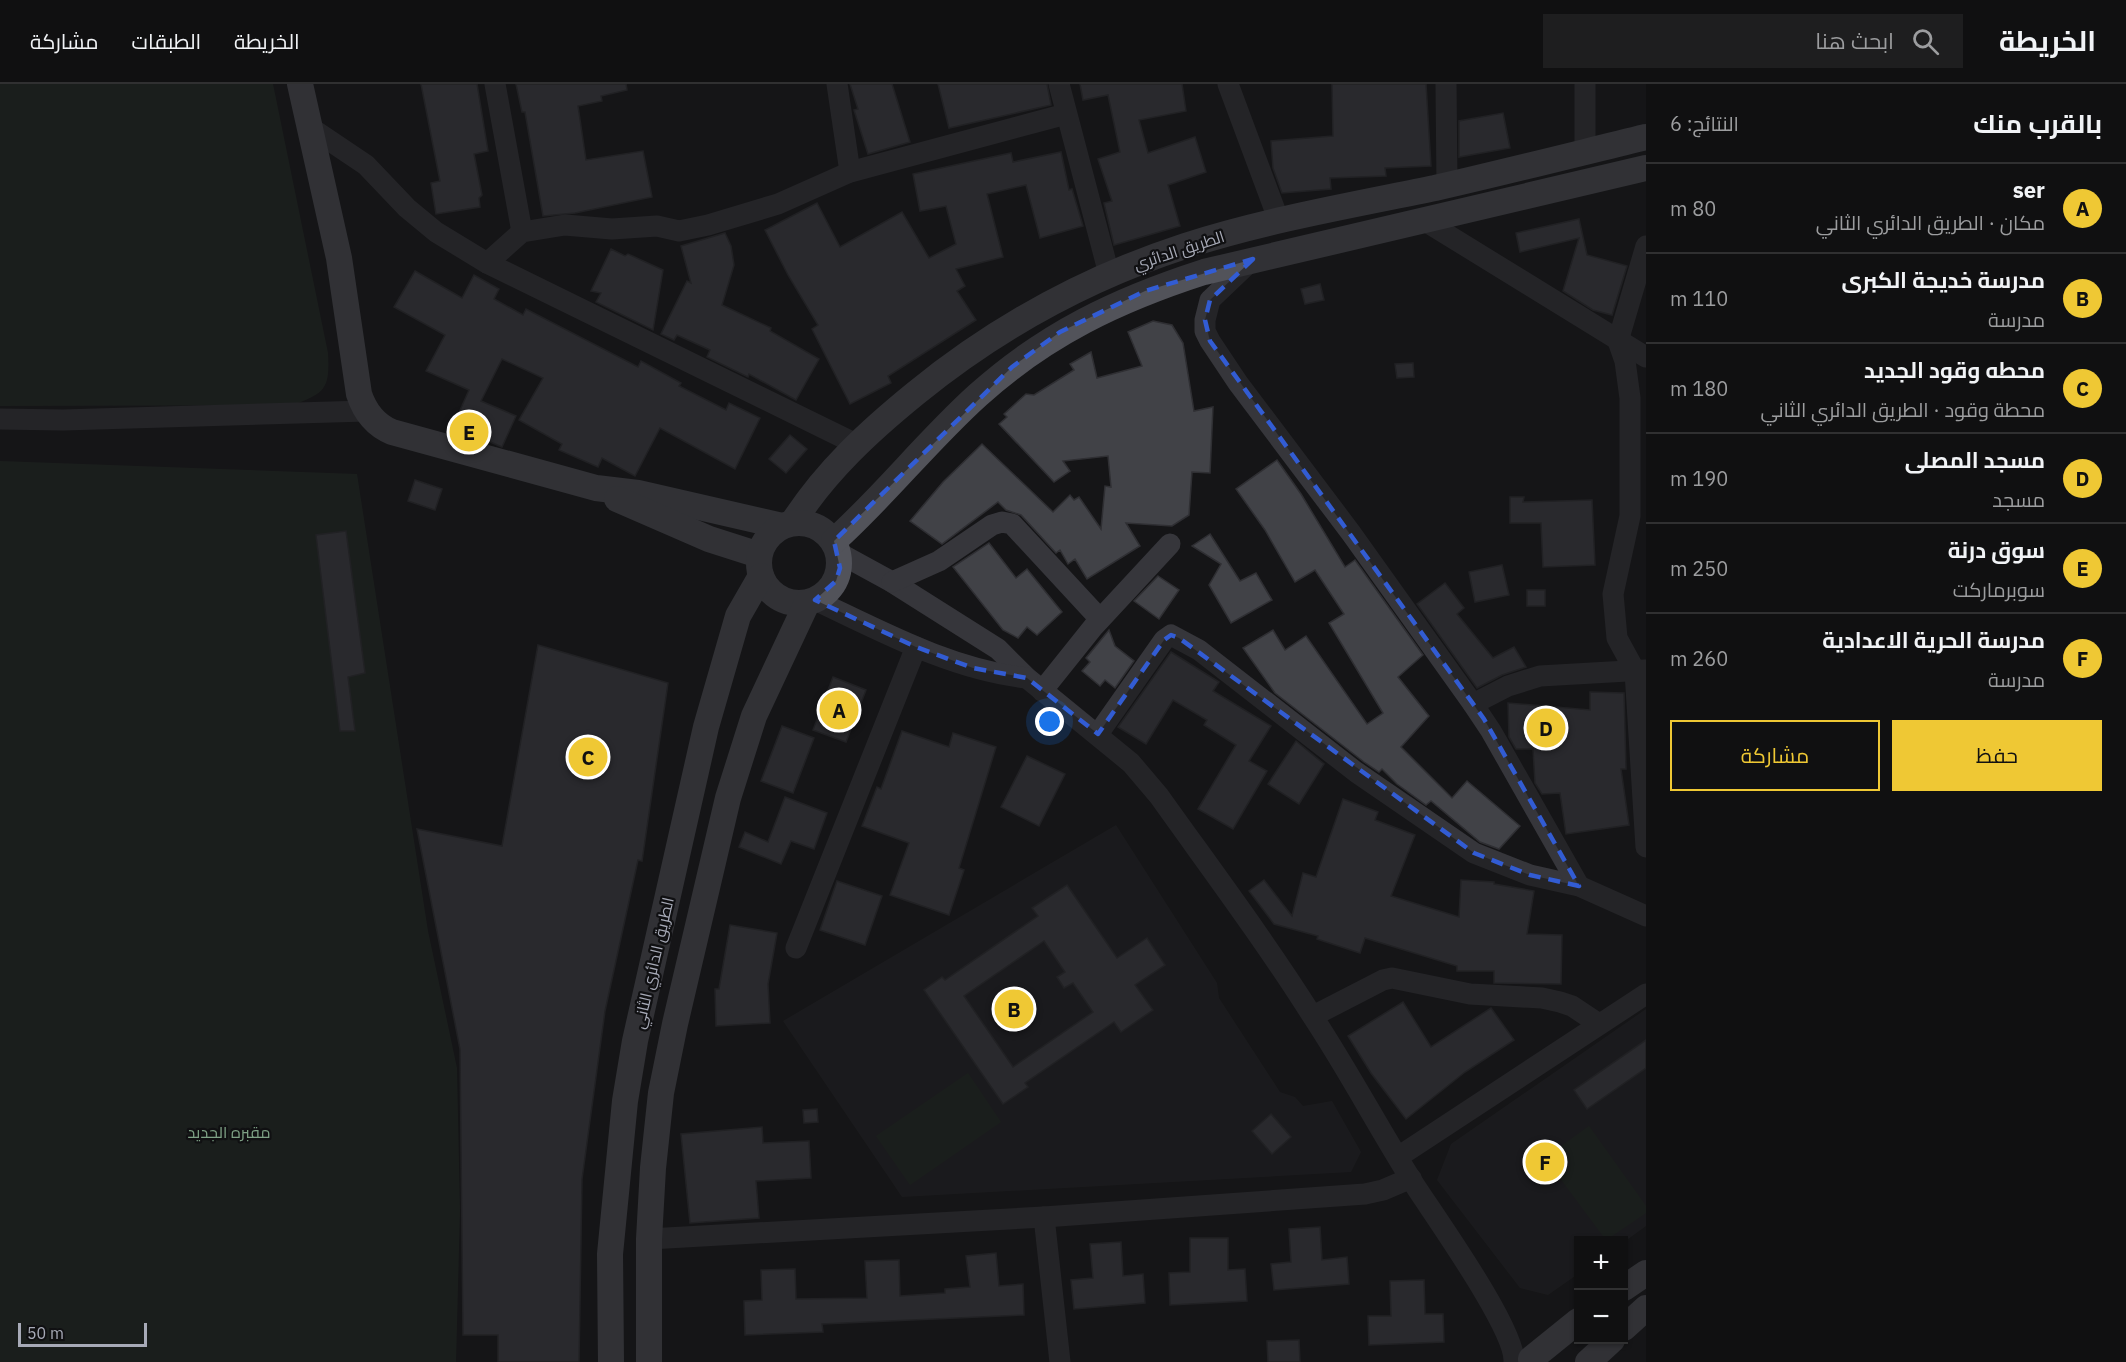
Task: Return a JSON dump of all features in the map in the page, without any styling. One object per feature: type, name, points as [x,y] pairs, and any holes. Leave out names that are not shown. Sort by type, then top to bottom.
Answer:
[{"type":"main road","points":[[300,84],[339,258],[359,394],[366,411],[378,424],[392,432],[596,488],[638,493],[788,524],[809,523],[823,530],[836,547],[840,567],[836,581],[827,592],[811,601],[792,603],[779,598],[768,589],[760,566],[767,537],[788,524]]},
{"type":"main road","name":"الطريق الدائري","points":[[788,524],[815,489],[856,444],[946,369],[1000,331],[1109,274],[1185,246],[1279,221],[1447,185],[1646,137]]},
{"type":"main road","name":"الطريق الدائري","points":[[836,547],[977,396],[1060,332],[1145,291],[1253,259],[1646,168]]},
{"type":"main road","points":[[596,488],[760,566]]},
{"type":"main road","name":"الطريق الدائري الثاني","points":[[611,1362],[610,1254],[625,1101],[635,1041],[706,727],[738,616],[760,566]]},
{"type":"main road","name":"الطريق الدائري الثاني","points":[[650,1362],[649,1239],[661,1093],[684,981],[728,798],[754,716],[811,601]]},
{"type":"main road","points":[[1628,1285],[1646,1272]]},
{"type":"main road","points":[[1628,1324],[1646,1308]]},
{"type":"main road","points":[[1524,1359],[1574,1324]]},
{"type":"main road","points":[[1588,1362],[1608,1344]]},
{"type":"street","points":[[495,84],[522,232]]},
{"type":"street","points":[[837,84],[850,172]]},
{"type":"street","points":[[1059,84],[1109,274]]},
{"type":"street","points":[[1228,84],[1279,221]]},
{"type":"street","points":[[1446,84],[1447,185]]},
{"type":"street","points":[[1585,84],[1585,152]]},
{"type":"street","points":[[488,262],[522,232],[565,225],[612,229],[657,226],[679,231],[708,225],[778,204],[850,172],[1066,114]]},
{"type":"street","points":[[308,126],[366,165],[407,208],[436,232],[488,262],[856,444]]},
{"type":"street","points":[[1425,221],[1646,357]]},
{"type":"street","points":[[1646,246],[1618,341],[1625,361],[1630,398],[1630,516],[1616,576],[1613,618],[1621,649],[1641,670],[1646,847]]},
{"type":"street","points":[[1253,259],[1210,300],[1205,320],[1210,341],[1238,383],[1351,533],[1491,730],[1579,886]]},
{"type":"street","points":[[0,419],[63,420],[366,411]]},
{"type":"street","points":[[892,582],[939,561],[992,525],[1006,522],[1012,524],[1100,619]]},
{"type":"street","points":[[1034,685],[1170,544]]},
{"type":"street","points":[[836,547],[998,649],[1034,685],[1098,734],[1131,763],[1159,796],[1313,1016],[1524,1359]]},
{"type":"street","points":[[811,601],[916,647],[1034,685]]},
{"type":"street","points":[[1098,734],[1164,640],[1171,635],[1199,650],[1356,772],[1474,853],[1530,875],[1579,886],[1646,916]]},
{"type":"street","points":[[796,948],[916,647]]},
{"type":"street","points":[[1473,704],[1508,686],[1540,676],[1641,670]]},
{"type":"street","points":[[1313,1016],[1383,980],[1392,978],[1470,994],[1560,1002],[1572,1006],[1599,1024]]},
{"type":"street","points":[[1398,1157],[1646,994]]},
{"type":"street","points":[[649,1239],[1044,1217],[1365,1194],[1383,1190],[1411,1178]]},
{"type":"street","points":[[1044,1217],[1060,1362]]},
{"type":"highlighted area","points":[[1253,259],[1210,300],[1205,320],[1210,341],[1484,719],[1579,886],[1530,875],[1474,853],[1179,638],[1171,635],[1164,640],[1098,734],[1027,678],[973,668],[916,647],[815,600],[836,581],[840,568],[834,541],[1012,367],[1060,332],[1145,291]]},
{"type":"shaded area","points":[[1116,825],[1217,983],[1219,998],[1280,1092],[1295,1097],[1303,1106],[1332,1101],[1361,1152],[1351,1172],[902,1197],[783,1021]]},
{"type":"shaded area","points":[[1646,1009],[1646,1226],[1628,1239],[1628,1236],[1574,1236],[1574,1277],[1548,1295],[1520,1288],[1437,1180],[1451,1144]]},
{"type":"green space","points":[[0,84],[273,84],[328,353],[328,375],[319,393],[293,405],[0,406]]},
{"type":"green space","name":"مقبره الجديد","points":[[0,461],[357,474],[428,931],[457,1068],[460,1211],[456,1362],[0,1362]]},
{"type":"green space","points":[[968,1073],[1001,1122],[910,1185],[876,1136]]},
{"type":"green space","points":[[1589,1126],[1646,1206],[1646,1213],[1612,1236],[1603,1236],[1545,1158]]},
{"type":"building","points":[[421,84],[477,84],[488,151],[474,154],[482,195],[479,198],[480,207],[436,214],[431,183],[440,181]]},
{"type":"building","points":[[516,84],[626,84],[627,90],[601,96],[602,101],[578,106],[586,160],[643,151],[652,197],[575,213],[543,216],[525,112],[522,112]]},
{"type":"building","points":[[850,84],[892,84],[910,142],[868,154],[854,110],[858,109]]},
{"type":"building","points":[[938,84],[1047,84],[1051,105],[949,128]]},
{"type":"building","points":[[1080,84],[1182,84],[1186,111],[1139,120],[1148,153],[1195,137],[1206,172],[1168,185],[1180,226],[1114,245],[1104,203],[1112,201],[1098,159],[1120,152],[1108,95],[1083,100]]},
{"type":"building","points":[[1332,84],[1426,84],[1431,166],[1385,168],[1386,176],[1330,178],[1331,189],[1282,193],[1273,168],[1271,141],[1333,136]]},
{"type":"building","points":[[1503,113],[1510,148],[1459,157],[1459,121]]},
{"type":"building","points":[[1061,152],[1069,190],[1072,189],[1083,226],[1040,238],[1026,185],[987,194],[1003,257],[956,269],[965,286],[957,291],[976,320],[888,376],[891,383],[850,404],[812,329],[818,325],[788,275],[765,230],[817,203],[840,247],[902,212],[929,258],[956,244],[946,206],[920,211],[913,174],[1011,153],[1013,162]]},
{"type":"building","points":[[1579,219],[1587,255],[1627,266],[1612,315],[1593,310],[1563,291],[1579,238],[1520,252],[1516,233]]},
{"type":"building","points":[[725,233],[731,246],[734,265],[722,305],[771,328],[770,331],[819,359],[796,400],[749,374],[748,377],[707,357],[710,350],[677,335],[674,340],[661,334],[687,281],[691,283],[681,246]]},
{"type":"building","points":[[611,249],[663,270],[653,330],[596,302],[601,293],[591,291]]},
{"type":"building","points":[[415,271],[462,298],[474,275],[499,289],[494,299],[523,315],[526,309],[638,367],[641,361],[681,383],[679,386],[726,410],[729,403],[760,418],[735,469],[660,428],[635,476],[602,458],[598,467],[559,450],[562,444],[519,420],[543,378],[502,359],[481,401],[516,416],[502,447],[453,426],[469,390],[426,371],[445,335],[394,307]]},
{"type":"building","points":[[1320,284],[1324,300],[1305,304],[1301,289]]},
{"type":"building","points":[[1153,321],[1172,325],[1183,343],[1194,411],[1213,407],[1210,473],[1192,472],[1189,515],[1172,526],[1126,523],[1140,546],[1087,579],[1075,559],[1068,564],[1060,550],[1056,553],[1021,515],[1006,510],[998,502],[942,544],[910,521],[943,482],[982,444],[1053,512],[1070,495],[1074,500],[1079,497],[1101,529],[1105,486],[1111,487],[1108,456],[1063,461],[1070,471],[1054,482],[999,424],[1007,417],[1004,414],[1026,394],[1034,395],[1074,370],[1070,364],[1091,352],[1097,378],[1142,366],[1128,332]]},
{"type":"building","points":[[1413,363],[1414,377],[1397,378],[1395,364]]},
{"type":"building","points":[[790,435],[807,449],[786,473],[769,459]]},
{"type":"building","points":[[1277,460],[1301,494],[1345,567],[1355,560],[1423,655],[1398,677],[1429,716],[1401,747],[1452,798],[1467,781],[1520,826],[1499,849],[1480,842],[1431,801],[1426,805],[1397,784],[1382,769],[1379,772],[1364,762],[1275,693],[1243,648],[1273,630],[1285,650],[1306,636],[1367,724],[1383,713],[1329,623],[1344,614],[1315,570],[1295,582],[1265,530],[1236,489]]},
{"type":"building","points":[[415,480],[442,489],[435,510],[408,501]]},
{"type":"building","points":[[1510,497],[1524,497],[1523,502],[1592,500],[1595,565],[1543,567],[1541,523],[1510,523]]},
{"type":"building","points":[[346,531],[365,673],[348,677],[355,731],[340,731],[316,535]]},
{"type":"building","points":[[1210,534],[1240,581],[1256,573],[1272,600],[1231,623],[1209,585],[1221,564],[1192,546]]},
{"type":"building","points":[[989,543],[1016,578],[1027,569],[1062,612],[1037,635],[1027,627],[1018,638],[1003,630],[953,567]]},
{"type":"building","points":[[1502,565],[1509,595],[1475,602],[1469,572]]},
{"type":"building","points":[[1158,576],[1179,590],[1159,619],[1134,601]]},
{"type":"building","points":[[1445,583],[1464,608],[1457,614],[1493,658],[1514,647],[1526,667],[1502,675],[1477,688],[1417,604]]},
{"type":"building","points":[[1527,590],[1545,590],[1545,606],[1527,606]]},
{"type":"building","points":[[1109,630],[1115,646],[1134,661],[1115,688],[1105,680],[1100,686],[1082,671],[1090,662],[1086,658]]},
{"type":"building","points":[[538,645],[668,683],[642,861],[638,860],[605,1011],[582,1179],[579,1362],[498,1362],[498,1335],[463,1335],[460,1049],[417,829],[502,846]]},
{"type":"building","points":[[1171,652],[1219,682],[1213,691],[1271,726],[1249,761],[1267,771],[1233,829],[1198,809],[1236,745],[1204,725],[1207,720],[1173,700],[1146,744],[1118,727]]},
{"type":"building","points":[[833,677],[866,690],[846,742],[813,730]]},
{"type":"building","points":[[1590,692],[1624,693],[1626,769],[1621,769],[1629,825],[1566,834],[1560,793],[1542,794],[1535,783],[1533,749],[1516,749],[1509,737],[1508,703],[1590,710]]},
{"type":"building","points":[[782,726],[814,738],[793,793],[761,781]]},
{"type":"building","points":[[902,731],[949,747],[953,733],[996,747],[959,868],[964,870],[949,915],[890,895],[909,843],[862,826],[877,787],[881,789]]},
{"type":"building","points":[[1296,741],[1324,764],[1299,804],[1268,784]]},
{"type":"building","points":[[1027,756],[1065,774],[1039,826],[1001,807]]},
{"type":"building","points":[[785,797],[827,813],[814,849],[791,841],[781,864],[739,847],[745,832],[768,842]]},
{"type":"building","points":[[1343,799],[1378,812],[1375,820],[1415,835],[1391,896],[1459,917],[1461,880],[1494,882],[1494,884],[1534,891],[1527,934],[1562,935],[1561,984],[1494,983],[1494,971],[1457,971],[1457,966],[1365,938],[1360,953],[1317,939],[1318,936],[1274,924],[1249,891],[1264,880],[1292,916],[1303,873],[1316,877]]},
{"type":"building","points":[[837,881],[882,896],[865,945],[820,930]]},
{"type":"building","points":[[1067,885],[1117,958],[1147,938],[1165,965],[1135,985],[1153,1010],[1121,1032],[1114,1022],[1025,1083],[1028,1087],[1003,1104],[924,990],[942,977],[945,980],[1038,916],[1032,908]],"holes":[[[1044,941],[1065,972],[1057,977],[1064,988],[1073,983],[1093,1012],[1013,1067],[964,996]]]},
{"type":"building","points":[[730,925],[777,933],[768,984],[770,1023],[716,1026],[715,989],[719,989]]},
{"type":"building","points":[[1403,1002],[1431,1047],[1491,1008],[1514,1040],[1465,1072],[1406,1119],[1371,1073],[1348,1036]]},
{"type":"building","points":[[1646,1040],[1646,1068],[1587,1109],[1574,1090]]},
{"type":"building","points":[[817,1109],[818,1122],[804,1123],[803,1110]]},
{"type":"building","points":[[1271,1114],[1291,1137],[1272,1154],[1252,1131]]},
{"type":"building","points":[[762,1127],[763,1143],[809,1141],[811,1178],[756,1181],[759,1218],[690,1223],[681,1134]]},
{"type":"building","points":[[1320,1227],[1322,1260],[1347,1257],[1349,1284],[1274,1290],[1271,1264],[1291,1262],[1289,1229]]},
{"type":"building","points":[[1190,1238],[1228,1238],[1228,1270],[1245,1269],[1247,1301],[1170,1305],[1169,1273],[1190,1272]]},
{"type":"building","points":[[1121,1242],[1123,1276],[1143,1274],[1145,1303],[1074,1309],[1071,1280],[1093,1278],[1090,1244]]},
{"type":"building","points":[[996,1253],[999,1286],[1023,1284],[1024,1315],[822,1324],[823,1332],[745,1335],[744,1301],[762,1300],[761,1270],[795,1269],[796,1299],[867,1298],[865,1261],[899,1260],[900,1296],[945,1293],[945,1289],[970,1287],[966,1256]]},
{"type":"building","points":[[1424,1280],[1425,1314],[1443,1314],[1444,1342],[1369,1345],[1368,1316],[1391,1316],[1390,1281]]},
{"type":"building","points":[[1299,1340],[1300,1362],[1268,1362],[1267,1341]]},
{"type":"place","name":"سوق درنة","points":[[469,432]]},
{"type":"place","name":"ser","points":[[839,710]]},
{"type":"place","name":"مسجد المصلى","points":[[1546,728]]},
{"type":"place","name":"محطه وقود الجديد","points":[[588,757]]},
{"type":"place","name":"مدرسة خديجة الكبرى","points":[[1014,1009]]},
{"type":"place","name":"مدرسة الحرية الاعدادية","points":[[1545,1162]]}]
